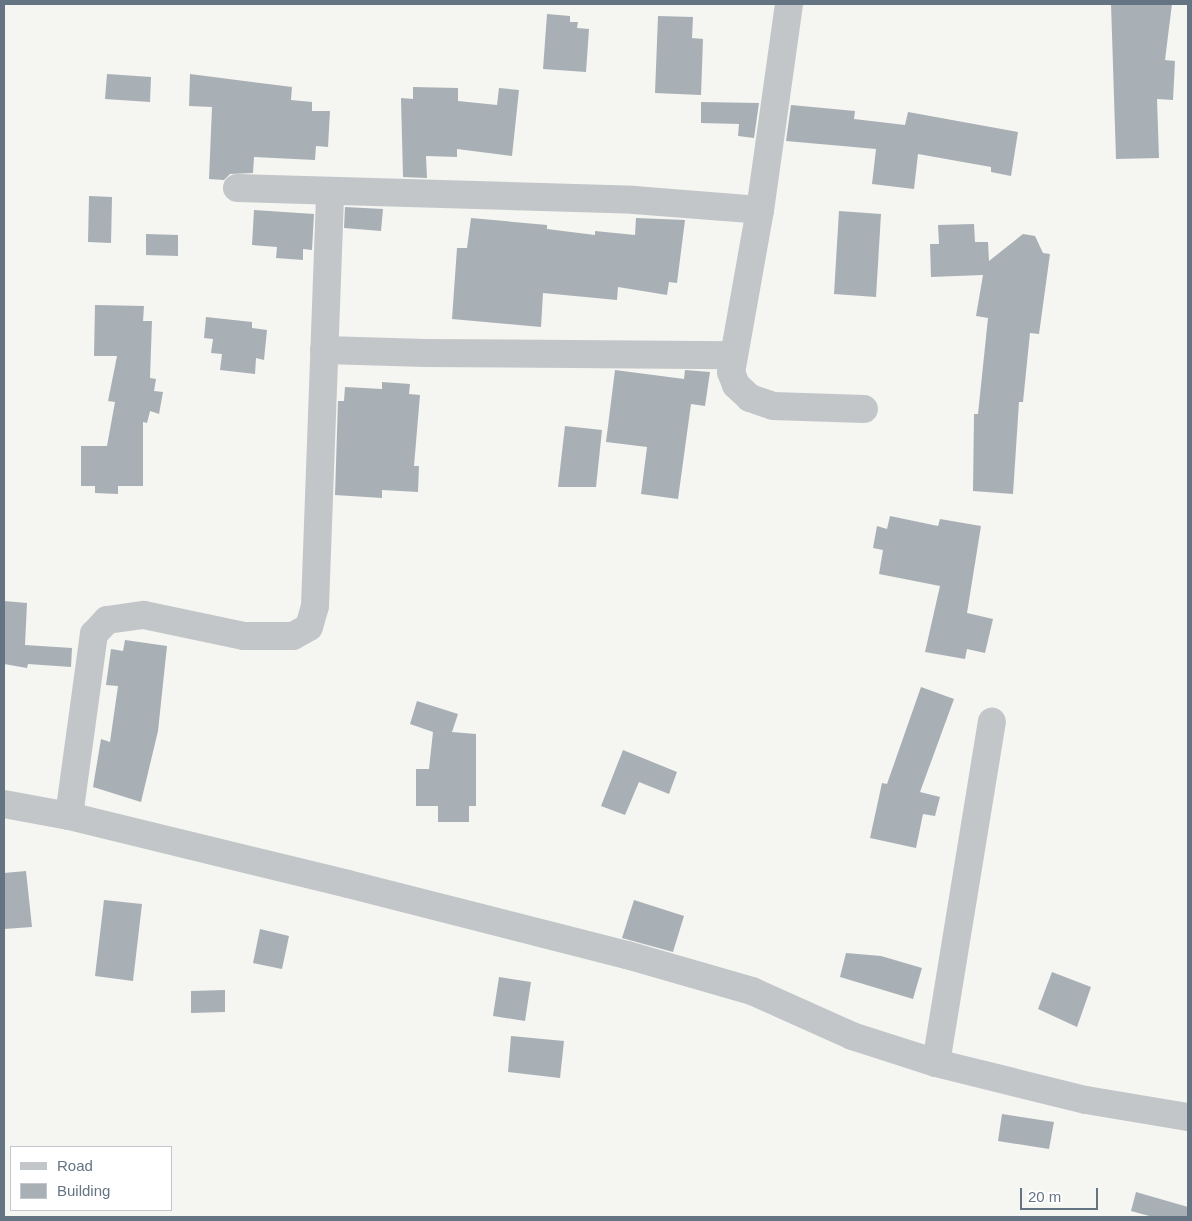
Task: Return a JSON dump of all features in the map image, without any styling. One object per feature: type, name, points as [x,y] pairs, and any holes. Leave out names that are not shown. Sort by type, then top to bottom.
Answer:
[{"type":"street","points":[[789,4],[760,210],[732,355],[732,379],[750,398],[773,406],[864,409]]},
{"type":"street","points":[[237,188],[634,200],[760,210]]},
{"type":"street","points":[[69,816],[94,634],[107,620],[144,615],[244,636],[292,636],[309,626],[315,606],[330,191]]},
{"type":"street","points":[[324,350],[426,354],[732,355]]},
{"type":"street","points":[[936,1064],[992,722]]},
{"type":"street","points":[[4,804],[69,816],[627,955],[752,991],[852,1036],[936,1064],[1086,1100],[1188,1117]]},
{"type":"building","points":[[1111,4],[1172,4],[1165,60],[1175,61],[1173,100],[1157,99],[1159,158],[1116,159]]},
{"type":"building","points":[[547,14],[570,16],[570,22],[578,22],[577,28],[589,29],[586,72],[543,69]]},
{"type":"building","points":[[658,16],[693,17],[692,38],[703,39],[701,95],[655,93]]},
{"type":"building","points":[[107,74],[151,77],[150,102],[105,99]]},
{"type":"building","points":[[190,74],[292,87],[291,100],[312,102],[312,111],[330,111],[328,147],[316,146],[315,160],[254,157],[253,173],[230,174],[224,180],[209,179],[212,107],[189,106]]},
{"type":"building","points":[[413,87],[458,88],[458,101],[497,105],[499,88],[519,90],[512,156],[457,149],[457,157],[426,156],[427,178],[403,177],[401,98],[413,99]]},
{"type":"building","points":[[701,102],[759,103],[754,138],[738,136],[739,124],[701,123]]},
{"type":"building","points":[[791,105],[855,111],[854,119],[905,125],[908,112],[1018,132],[1011,176],[991,172],[991,167],[918,154],[914,189],[872,184],[876,149],[786,141]]},
{"type":"building","points":[[89,196],[112,197],[111,243],[88,242]]},
{"type":"building","points":[[345,207],[383,209],[381,231],[344,228]]},
{"type":"building","points":[[254,210],[314,214],[312,250],[303,249],[303,260],[276,258],[277,247],[252,245]]},
{"type":"building","points":[[839,211],[881,214],[876,297],[834,294]]},
{"type":"building","points":[[471,218],[547,225],[547,229],[595,235],[595,231],[635,235],[636,218],[685,220],[677,283],[669,282],[667,295],[618,287],[617,300],[543,293],[541,327],[452,319],[457,248],[467,248]]},
{"type":"building","points":[[974,224],[975,242],[988,242],[989,261],[1023,234],[1035,236],[1043,253],[1050,254],[1039,334],[1030,333],[1023,402],[1019,402],[1013,494],[973,491],[974,414],[978,414],[988,318],[976,316],[983,275],[931,277],[930,244],[939,244],[938,225]]},
{"type":"building","points":[[146,234],[178,235],[178,256],[146,255]]},
{"type":"building","points":[[95,305],[144,306],[143,321],[152,321],[150,378],[156,379],[154,391],[163,392],[159,414],[150,411],[147,423],[143,422],[143,486],[118,486],[118,494],[95,493],[95,486],[81,486],[81,446],[107,446],[115,402],[108,401],[117,356],[94,356]]},
{"type":"building","points":[[206,317],[252,322],[252,328],[267,330],[264,360],[256,358],[255,374],[220,370],[222,354],[211,353],[213,339],[204,338]]},
{"type":"building","points":[[615,370],[684,379],[685,370],[710,372],[705,406],[691,404],[678,499],[641,494],[647,447],[606,442]]},
{"type":"building","points":[[382,382],[410,384],[409,394],[420,395],[414,466],[419,466],[418,492],[382,490],[382,498],[335,495],[338,401],[344,401],[345,387],[382,389]]},
{"type":"building","points":[[565,426],[602,430],[596,487],[558,487]]},
{"type":"building","points":[[890,516],[938,526],[940,519],[981,526],[967,613],[993,619],[985,653],[967,649],[965,659],[925,652],[940,586],[879,574],[883,550],[873,548],[877,526],[887,529]]},
{"type":"building","points":[[4,601],[27,603],[25,645],[72,648],[71,667],[28,664],[27,668],[4,664]]},
{"type":"building","points":[[125,640],[167,646],[158,731],[141,802],[93,787],[101,739],[110,742],[118,686],[106,685],[111,649],[123,651]]},
{"type":"building","points":[[921,687],[954,699],[920,792],[940,797],[935,816],[923,814],[916,848],[870,838],[882,783],[887,784]]},
{"type":"building","points":[[417,701],[458,714],[452,732],[476,734],[476,806],[469,806],[469,822],[438,822],[438,806],[416,806],[416,769],[429,769],[433,732],[410,724]]},
{"type":"building","points":[[623,750],[677,772],[669,794],[639,782],[625,815],[601,806]]},
{"type":"building","points":[[26,871],[32,927],[4,929],[4,873]]},
{"type":"building","points":[[104,900],[142,904],[133,981],[95,976]]},
{"type":"building","points":[[634,900],[684,916],[673,952],[622,938]]},
{"type":"building","points":[[260,929],[289,936],[282,969],[253,963]]},
{"type":"building","points":[[846,953],[881,956],[922,968],[913,999],[840,977]]},
{"type":"building","points":[[1052,972],[1091,987],[1077,1027],[1038,1009]]},
{"type":"building","points":[[499,977],[531,982],[525,1021],[493,1016]]},
{"type":"building","points":[[225,990],[225,1012],[191,1013],[191,991]]},
{"type":"building","points":[[511,1036],[564,1041],[560,1078],[508,1072]]},
{"type":"building","points":[[1002,1114],[1054,1122],[1049,1149],[998,1141]]},
{"type":"building","points":[[1136,1192],[1188,1207],[1188,1217],[1153,1217],[1131,1211]]}]
